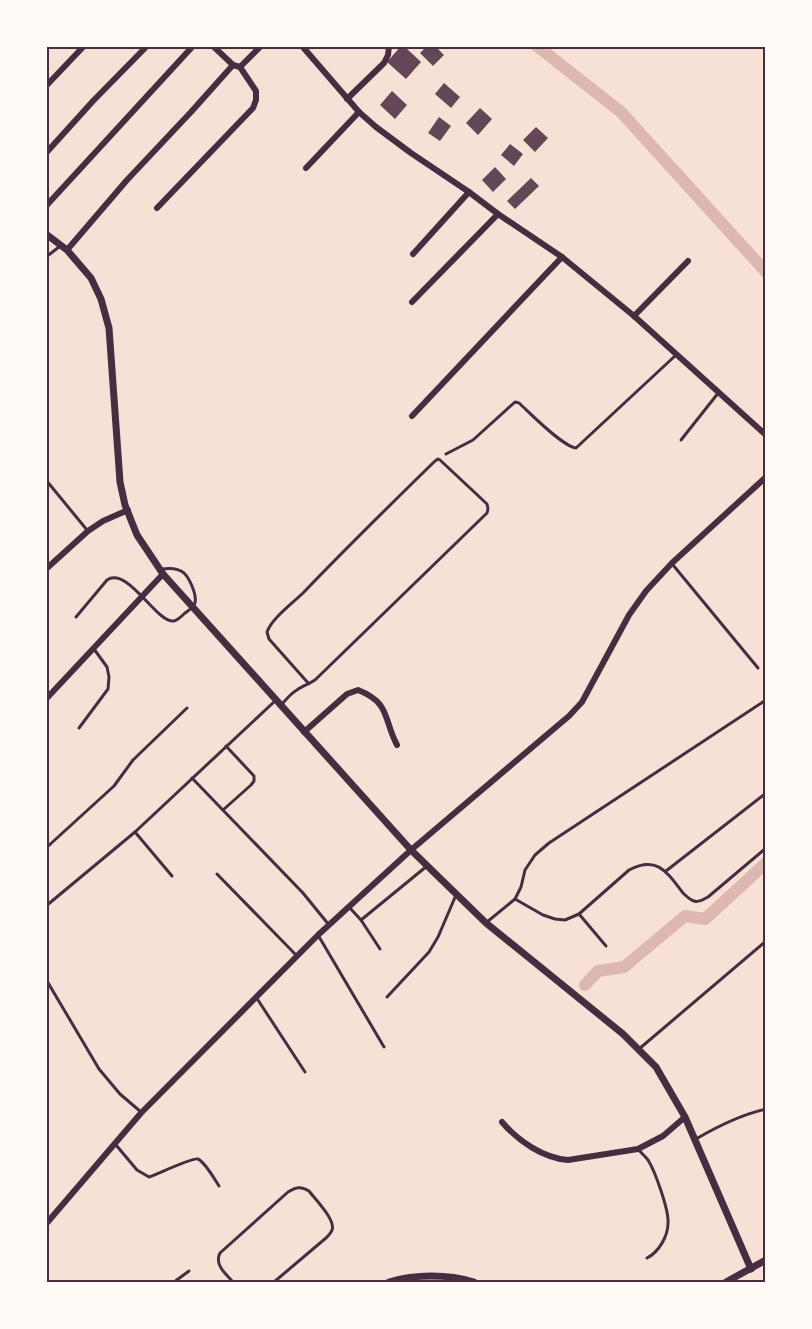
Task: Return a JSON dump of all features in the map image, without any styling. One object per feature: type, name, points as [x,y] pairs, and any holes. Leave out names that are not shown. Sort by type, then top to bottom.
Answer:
[{"type":"street","points":[[46,86],[84,46]]},
{"type":"street","points":[[46,153],[147,46]]},
{"type":"street","points":[[46,206],[193,46]]},
{"type":"street","points":[[157,208],[253,108],[256,100],[256,91],[236,66],[213,46]]},
{"type":"street","points":[[64,248],[191,112],[236,66],[261,46]]},
{"type":"street","points":[[302,46],[358,112],[411,153],[562,257],[677,353],[765,435]]},
{"type":"street","points":[[347,99],[384,63],[389,46]]},
{"type":"street","points":[[306,168],[358,112]]},
{"type":"street","points":[[413,254],[469,192]]},
{"type":"street","points":[[412,302],[498,214]]},
{"type":"street","points":[[46,234],[64,248],[91,278],[101,299],[109,328],[120,482],[137,535],[161,571],[411,850],[486,923],[622,1034],[656,1067],[685,1117],[751,1269]]},
{"type":"street","points":[[412,416],[562,257]]},
{"type":"street","points":[[634,316],[688,261]]},
{"type":"street","points":[[46,1224],[141,1113],[318,935],[411,850],[569,716],[582,702],[629,615],[651,585],[765,477]]},
{"type":"street","points":[[46,569],[88,531],[103,521],[128,510]]},
{"type":"street","points":[[46,699],[142,596],[161,571]]},
{"type":"street","points":[[304,732],[347,694],[358,690],[382,706],[397,745]]},
{"type":"street","points":[[502,1122],[513,1135],[529,1146],[558,1160],[568,1160],[638,1149],[663,1136],[685,1117]]},
{"type":"street","points":[[729,1282],[765,1260]]},
{"type":"street","points":[[389,1282],[439,1276],[450,1280],[474,1282]]},
{"type":"lane","points":[[46,257],[64,248]]},
{"type":"lane","points":[[446,454],[473,440],[515,402],[571,447],[576,448],[677,353]]},
{"type":"lane","points":[[681,440],[719,392]]},
{"type":"lane","points":[[46,906],[135,832],[226,746],[278,703],[297,689],[309,684],[487,513],[487,504],[440,460],[435,461],[389,505],[270,625],[267,632],[269,639],[309,684]]},
{"type":"lane","points":[[46,480],[88,531]]},
{"type":"lane","points":[[672,563],[758,668]]},
{"type":"lane","points":[[76,617],[107,580],[116,577],[142,596],[167,621],[178,620],[193,608],[196,601],[193,590],[184,573],[170,568],[161,571]]},
{"type":"lane","points":[[79,728],[108,689],[107,667],[93,649]]},
{"type":"lane","points":[[486,923],[515,899],[525,870],[535,855],[549,843],[765,700]]},
{"type":"lane","points":[[46,848],[114,786],[133,760],[187,708]]},
{"type":"lane","points":[[224,810],[254,781],[252,773],[226,746]]},
{"type":"lane","points":[[192,778],[303,892],[329,925]]},
{"type":"lane","points":[[666,871],[765,793]]},
{"type":"lane","points":[[135,832],[172,876]]},
{"type":"lane","points":[[515,899],[543,915],[555,920],[565,920],[579,914],[628,870],[638,865],[654,864],[666,871],[686,896],[697,902],[708,897],[765,848]]},
{"type":"lane","points":[[361,920],[428,866]]},
{"type":"lane","points":[[217,874],[297,957]]},
{"type":"lane","points":[[387,997],[429,952],[438,937],[456,894]]},
{"type":"lane","points":[[349,907],[361,920],[380,949]]},
{"type":"lane","points":[[579,914],[606,946]]},
{"type":"lane","points":[[318,935],[384,1047]]},
{"type":"lane","points":[[639,1049],[765,942]]},
{"type":"lane","points":[[46,981],[99,1069],[120,1094],[141,1113]]},
{"type":"lane","points":[[256,997],[305,1072]]},
{"type":"lane","points":[[694,1140],[737,1118],[765,1110]]},
{"type":"lane","points":[[115,1144],[137,1170],[149,1177],[193,1159],[199,1159],[219,1186]]},
{"type":"lane","points":[[638,1149],[648,1160],[654,1172],[669,1222],[655,1254],[647,1258]]},
{"type":"lane","points":[[233,1282],[219,1264],[220,1253],[288,1192],[299,1187],[304,1188],[309,1191],[332,1221],[332,1233],[274,1282]]},
{"type":"lane","points":[[174,1282],[189,1271]]},
{"type":"building","points":[[401,46],[404,46],[421,62],[406,79],[387,62]]},
{"type":"building","points":[[427,46],[435,46],[444,55],[433,66],[420,53]]},
{"type":"building","points":[[444,83],[460,97],[451,108],[435,94]]},
{"type":"building","points":[[392,91],[407,105],[395,119],[380,105]]},
{"type":"building","points":[[480,108],[492,119],[478,135],[466,123]]},
{"type":"building","points":[[439,117],[451,126],[440,141],[428,133]]},
{"type":"building","points":[[536,127],[548,138],[535,152],[523,140]]},
{"type":"building","points":[[510,144],[523,154],[514,166],[501,155]]},
{"type":"building","points":[[495,167],[506,179],[493,192],[482,180]]},
{"type":"building","points":[[531,178],[539,186],[515,209],[507,201]]},
{"type":"waterway","points":[[537,46],[621,112],[766,272]]},
{"type":"waterway","points":[[585,985],[598,971],[624,967],[685,916],[705,919],[766,863]]}]
